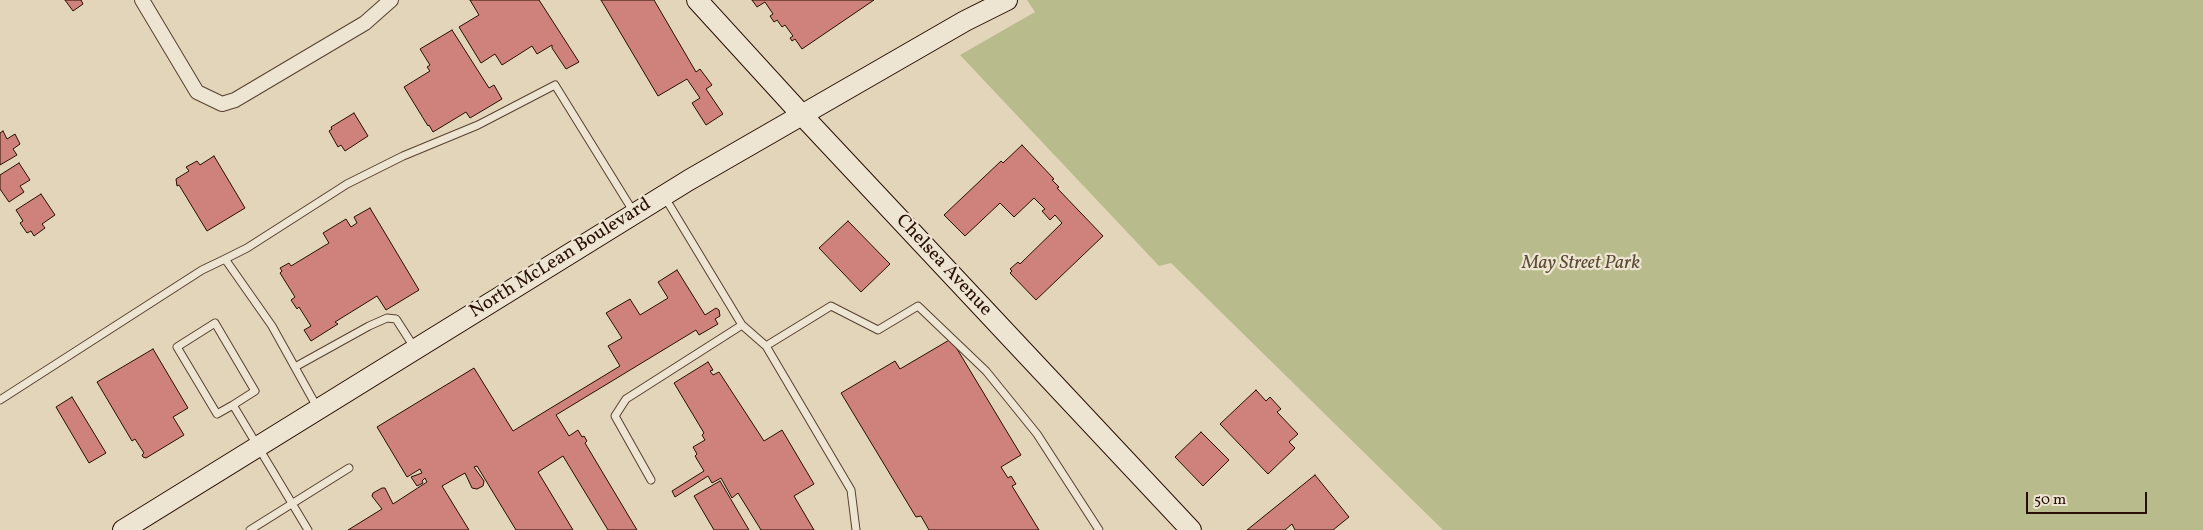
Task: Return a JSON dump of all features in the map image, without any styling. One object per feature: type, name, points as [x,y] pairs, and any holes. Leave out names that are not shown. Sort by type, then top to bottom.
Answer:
[{"type":"main road","name":"Chelsea Avenue","points":[[697,0],[802,116],[1191,530]]},
{"type":"main road","name":"North McLean Boulevard","points":[[123,530],[146,524],[257,447],[664,196],[965,21],[1007,0]]},
{"type":"street","points":[[142,0],[197,92],[222,104],[235,100],[365,23],[391,0]]},
{"type":"lane","points":[[0,400],[202,270],[247,248],[347,184],[403,156],[478,125],[555,85],[634,214]]},
{"type":"lane","points":[[664,196],[742,325],[766,346],[851,490],[856,530]]},
{"type":"lane","points":[[225,258],[272,326],[319,409]]},
{"type":"lane","points":[[766,346],[831,306],[878,330],[918,306],[986,371],[1026,420],[1099,530]]},
{"type":"lane","points":[[295,367],[387,318],[396,319],[416,349]]},
{"type":"lane","points":[[215,323],[255,391],[233,405],[217,414],[177,347],[215,323]]},
{"type":"lane","points":[[651,480],[614,416],[626,399],[742,325]]},
{"type":"lane","points":[[233,405],[308,530]]},
{"type":"lane","points":[[250,530],[349,468]]},
{"type":"green space","name":"May Street Park","points":[[1027,0],[2203,0],[2203,530],[1443,530],[1171,263],[1159,266],[960,55],[1035,12]]},
{"type":"building","points":[[65,0],[81,0],[83,4],[73,11]]},
{"type":"building","points":[[470,0],[539,0],[579,62],[566,69],[552,48],[552,45],[537,54],[532,46],[502,65],[495,54],[481,63],[459,27],[479,15]]},
{"type":"building","points":[[601,0],[654,0],[696,72],[700,69],[712,85],[706,89],[723,114],[706,125],[692,103],[700,98],[687,79],[658,96]]},
{"type":"building","points":[[752,0],[874,0],[802,49],[795,39],[792,41],[790,38],[793,36],[785,25],[782,27],[777,20],[774,22],[770,16],[773,14],[765,2],[757,7]]},
{"type":"building","points":[[452,30],[489,88],[494,85],[502,99],[470,118],[466,112],[433,132],[404,87],[430,71],[427,67],[430,65],[420,49]]},
{"type":"building","points":[[354,113],[368,136],[345,151],[341,145],[338,147],[329,131],[332,129],[331,127]]},
{"type":"building","points":[[3,131],[7,139],[15,134],[20,144],[13,149],[17,155],[0,165],[0,133]]},
{"type":"building","points":[[1022,145],[1054,179],[1052,180],[1059,187],[1057,188],[1103,236],[1036,300],[1010,273],[1012,271],[1010,269],[1018,262],[1020,264],[1062,223],[1055,215],[1050,220],[1042,211],[1045,209],[1034,198],[1014,217],[1000,203],[965,236],[944,215],[1001,161],[1003,163]]},
{"type":"building","points":[[214,156],[245,208],[207,231],[179,185],[177,186],[176,179],[189,171],[186,167],[197,161],[200,165]]},
{"type":"building","points":[[19,163],[30,180],[20,186],[24,192],[9,202],[0,189],[0,175]]},
{"type":"building","points":[[41,194],[55,215],[42,224],[45,228],[34,236],[31,231],[27,233],[20,223],[23,221],[16,210]]},
{"type":"building","points":[[370,208],[419,290],[386,310],[377,296],[335,322],[338,324],[311,341],[304,330],[311,326],[299,307],[297,309],[291,300],[295,297],[280,273],[282,271],[280,268],[289,263],[291,266],[329,243],[323,233],[346,219],[351,227],[357,223],[354,217]]},
{"type":"building","points":[[848,221],[890,264],[861,292],[819,248]]},
{"type":"building","points":[[677,270],[705,315],[716,308],[719,310],[720,316],[715,319],[718,324],[699,335],[696,330],[556,415],[569,436],[578,430],[582,437],[584,436],[587,441],[585,443],[637,530],[608,530],[563,456],[538,472],[573,530],[516,530],[477,466],[474,467],[484,481],[483,486],[477,489],[472,488],[465,473],[442,486],[469,530],[348,530],[382,509],[372,496],[373,493],[385,488],[393,504],[427,482],[425,478],[422,481],[423,483],[417,486],[411,477],[422,473],[420,469],[407,477],[377,427],[474,368],[513,431],[620,366],[608,346],[622,338],[606,313],[630,299],[640,315],[668,298],[658,282]]},
{"type":"building","points":[[951,339],[1021,455],[1001,467],[1008,478],[1011,476],[1016,484],[1012,486],[1039,530],[929,530],[921,516],[916,517],[841,393],[895,361],[900,369]]},
{"type":"building","points":[[153,349],[188,408],[173,417],[184,435],[146,458],[143,457],[144,453],[135,439],[132,441],[97,382]]},
{"type":"building","points":[[708,362],[713,370],[710,371],[713,375],[719,372],[764,441],[782,430],[814,484],[794,496],[814,530],[761,530],[738,493],[732,498],[721,478],[712,483],[708,476],[675,497],[672,491],[704,471],[695,456],[697,454],[693,447],[705,440],[702,435],[704,433],[674,383]]},
{"type":"building","points":[[1256,390],[1266,401],[1270,397],[1281,409],[1277,412],[1298,434],[1289,442],[1295,448],[1268,474],[1220,424]]},
{"type":"building","points":[[72,397],[106,453],[89,463],[56,407]]},
{"type":"building","points":[[1201,432],[1229,460],[1203,486],[1175,457]]},
{"type":"building","points":[[1315,475],[1349,517],[1333,530],[1295,530],[1292,524],[1285,530],[1247,530]]},
{"type":"building","points":[[720,481],[749,530],[714,530],[694,496]]}]
